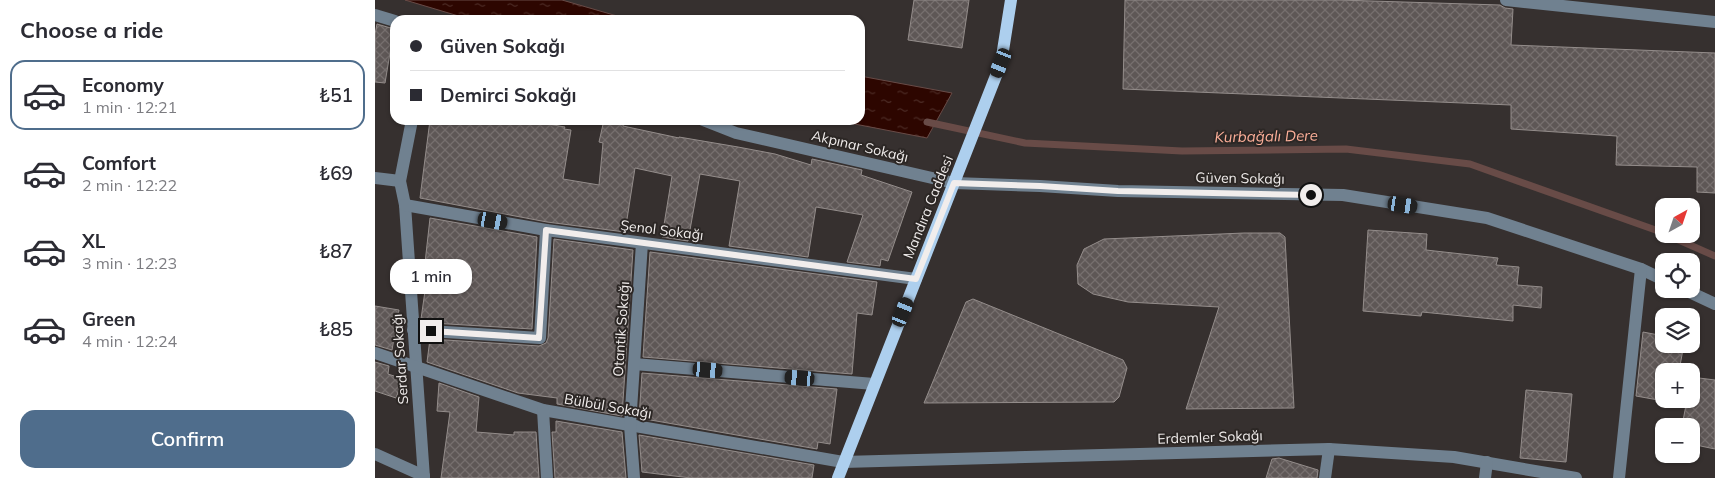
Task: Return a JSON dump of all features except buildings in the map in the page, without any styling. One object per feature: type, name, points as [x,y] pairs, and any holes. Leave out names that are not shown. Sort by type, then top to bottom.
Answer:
[{"type":"main road","name":"Mandıra Caddesi","points":[[838,478],[1001,63],[1011,0]]},
{"type":"street","points":[[1506,0],[1715,22]]},
{"type":"street","points":[[375,15],[390,20]]},
{"type":"street","name":"Serdar Sokağı","points":[[411,125],[400,181],[405,205],[424,477]]},
{"type":"street","name":"Akpınar Sokağı","points":[[716,125],[736,133],[954,183]]},
{"type":"street","points":[[375,178],[400,181]]},
{"type":"street","name":"Güven Sokağı","points":[[954,183],[1118,191],[1343,195],[1487,218],[1641,269],[1655,276]]},
{"type":"street","name":"Şenol Sokağı","points":[[405,205],[546,230],[916,279]]},
{"type":"street","points":[[413,330],[539,338],[546,230]]},
{"type":"street","name":"Otantik Sokağı","points":[[634,478],[629,425],[642,243]]},
{"type":"street","points":[[1619,478],[1641,269]]},
{"type":"street","points":[[1700,297],[1715,304]]},
{"type":"street","name":"Bülbül Sokağı","points":[[375,353],[543,410],[843,462]]},
{"type":"street","points":[[634,364],[874,384]]},
{"type":"street","points":[[543,410],[547,478]]},
{"type":"street","points":[[1325,478],[1329,449]]},
{"type":"street","name":"Erdemler Sokağı","points":[[843,462],[1329,449],[1453,456],[1576,478]]},
{"type":"street","points":[[375,454],[424,477]]},
{"type":"street","points":[[1485,478],[1487,462]]},
{"type":"water","points":[[405,0],[562,0],[614,15],[455,15]]},
{"type":"water","points":[[865,77],[952,93],[927,138],[860,125],[865,125]]},
{"type":"waterway","name":"Kurbağalı Dere","points":[[927,122],[1025,143],[1182,151],[1346,149],[1470,164],[1655,230]]},
{"type":"waterway","name":"Kurbağalı Dere","points":[[1685,243],[1715,256]]},
{"type":"route","points":[[431,331],[539,338],[546,230],[916,279],[954,183],[1118,191],[1311,195]]}]
